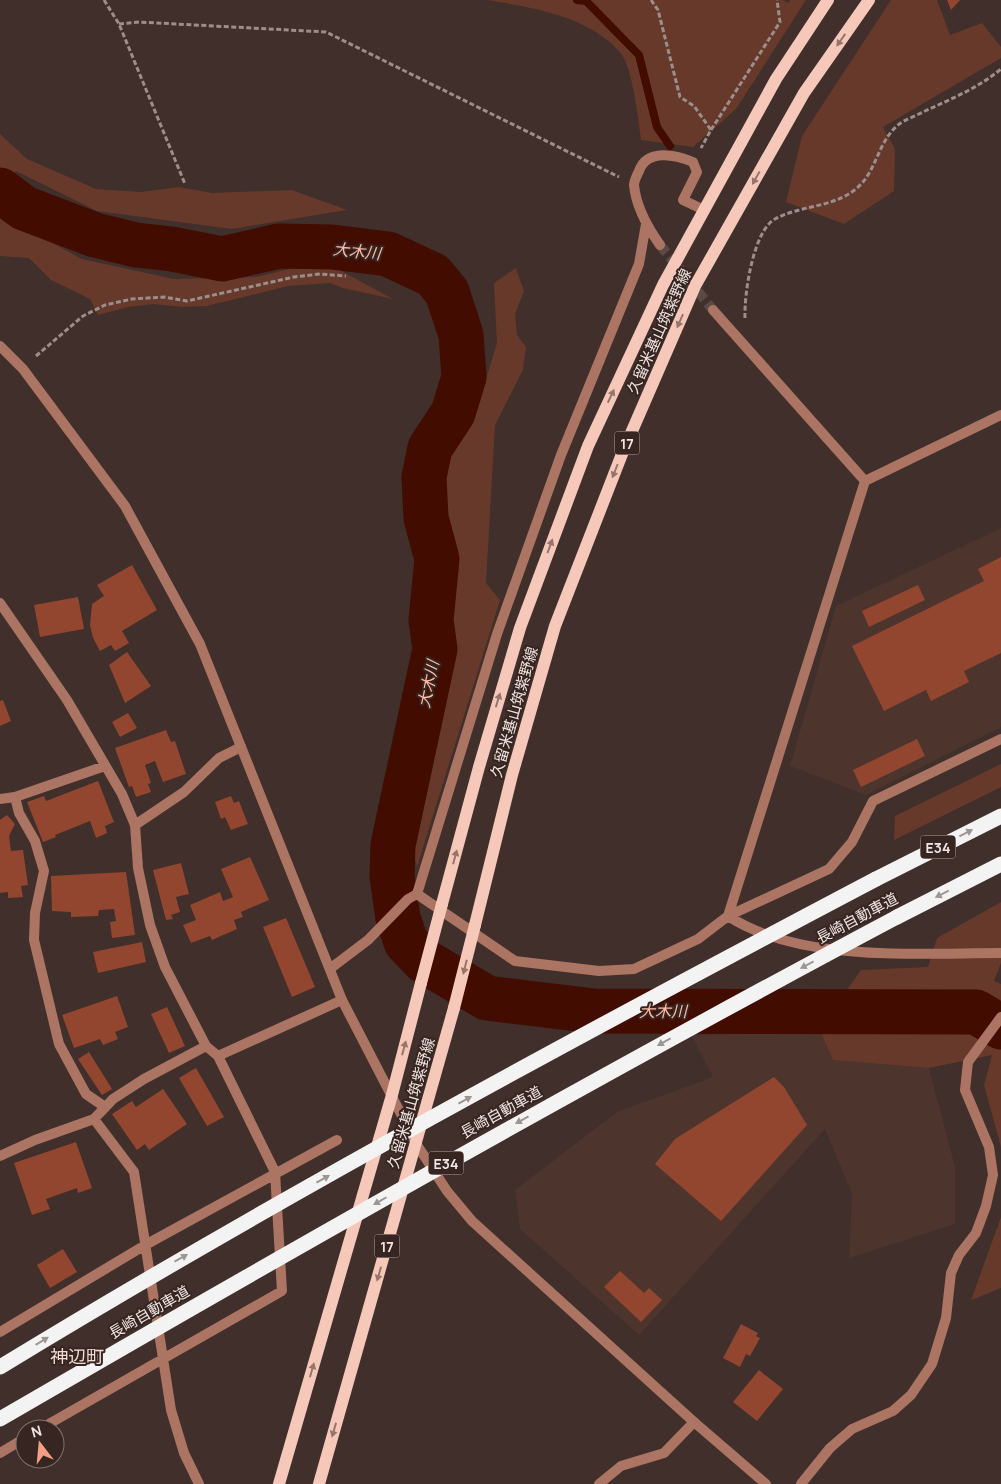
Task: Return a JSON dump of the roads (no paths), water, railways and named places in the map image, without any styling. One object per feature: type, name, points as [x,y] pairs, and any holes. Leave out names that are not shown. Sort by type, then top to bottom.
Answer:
[{"type":"highway","name":"長崎自動車道","points":[[0,1367],[152,1274],[451,1107],[876,879],[1001,816]]},
{"type":"highway","name":"長崎自動車道","points":[[0,1419],[496,1135],[696,1024],[896,917],[1001,864]]},
{"type":"main road","name":"久留米基山筑紫野線","points":[[279,1484],[392,1095],[478,767],[520,628],[588,446],[663,285],[776,79],[828,0]]},
{"type":"main road","name":"久留米基山筑紫野線","points":[[318,1484],[417,1145],[454,1008],[512,775],[555,626],[622,454],[695,286],[804,92],[869,0]]},
{"type":"street","points":[[660,245],[646,224],[634,184],[641,165],[656,155],[675,155],[693,162],[697,172],[683,200],[704,210]]},
{"type":"street","points":[[331,968],[368,940],[412,896],[498,634],[561,455],[639,264],[646,224]]},
{"type":"street","points":[[713,310],[746,350],[865,481]]},
{"type":"street","points":[[0,346],[23,369],[125,506],[200,644],[331,968],[342,1000],[417,1145],[447,1191],[472,1222],[694,1422],[766,1484]]},
{"type":"street","points":[[728,916],[865,481],[1001,415]]},
{"type":"street","points":[[0,603],[67,700],[122,794],[135,825],[138,868],[150,925],[165,967],[206,1046],[218,1056],[275,1172],[282,1291],[57,1419]]},
{"type":"street","points":[[412,896],[515,961],[599,971],[634,969],[698,939],[728,916],[829,869],[852,842],[874,802],[1001,739]]},
{"type":"street","points":[[135,825],[184,792],[220,758],[242,747]]},
{"type":"street","points":[[0,799],[15,797],[104,766]]},
{"type":"street","points":[[15,797],[19,813],[35,841],[44,870],[35,913],[34,940],[59,1044],[86,1094],[105,1107]]},
{"type":"street","points":[[728,916],[740,924],[788,942],[870,953],[1001,953]]},
{"type":"street","points":[[218,1056],[342,1000]]},
{"type":"street","points":[[801,1484],[830,1448],[852,1429],[893,1411],[911,1395],[932,1364],[946,1318],[951,1273],[959,1255],[976,1233],[986,1206],[993,1175],[989,1146],[965,1090],[968,1062],[1001,1017]]},
{"type":"street","points":[[0,1156],[35,1140],[94,1119],[113,1099],[144,1079],[206,1046]]},
{"type":"street","points":[[94,1119],[134,1172],[147,1244],[171,1410],[184,1453],[198,1484]]},
{"type":"street","points":[[0,1332],[147,1244],[275,1172],[337,1140]]},
{"type":"street","points":[[599,1484],[620,1466],[664,1452],[694,1422]]},
{"type":"street","points":[[0,1453],[15,1444]]},
{"type":"waterway","points":[[577,0],[586,1],[639,55],[657,127],[670,146]]},
{"type":"waterway","name":"大木川","points":[[0,190],[24,208],[95,235],[136,245],[172,249],[222,259],[279,246],[332,247],[388,254],[433,275],[447,292],[461,335],[464,377],[453,413],[430,448],[424,477],[426,518],[437,559],[431,620],[435,649],[393,845],[392,876],[398,918],[406,942],[424,961],[487,998],[594,1011],[976,1012],[1001,1027]]},
{"type":"tunnel","points":[[660,245],[713,310]]},
{"type":"district","name":"神辺町","points":[[77,1356]]}]
